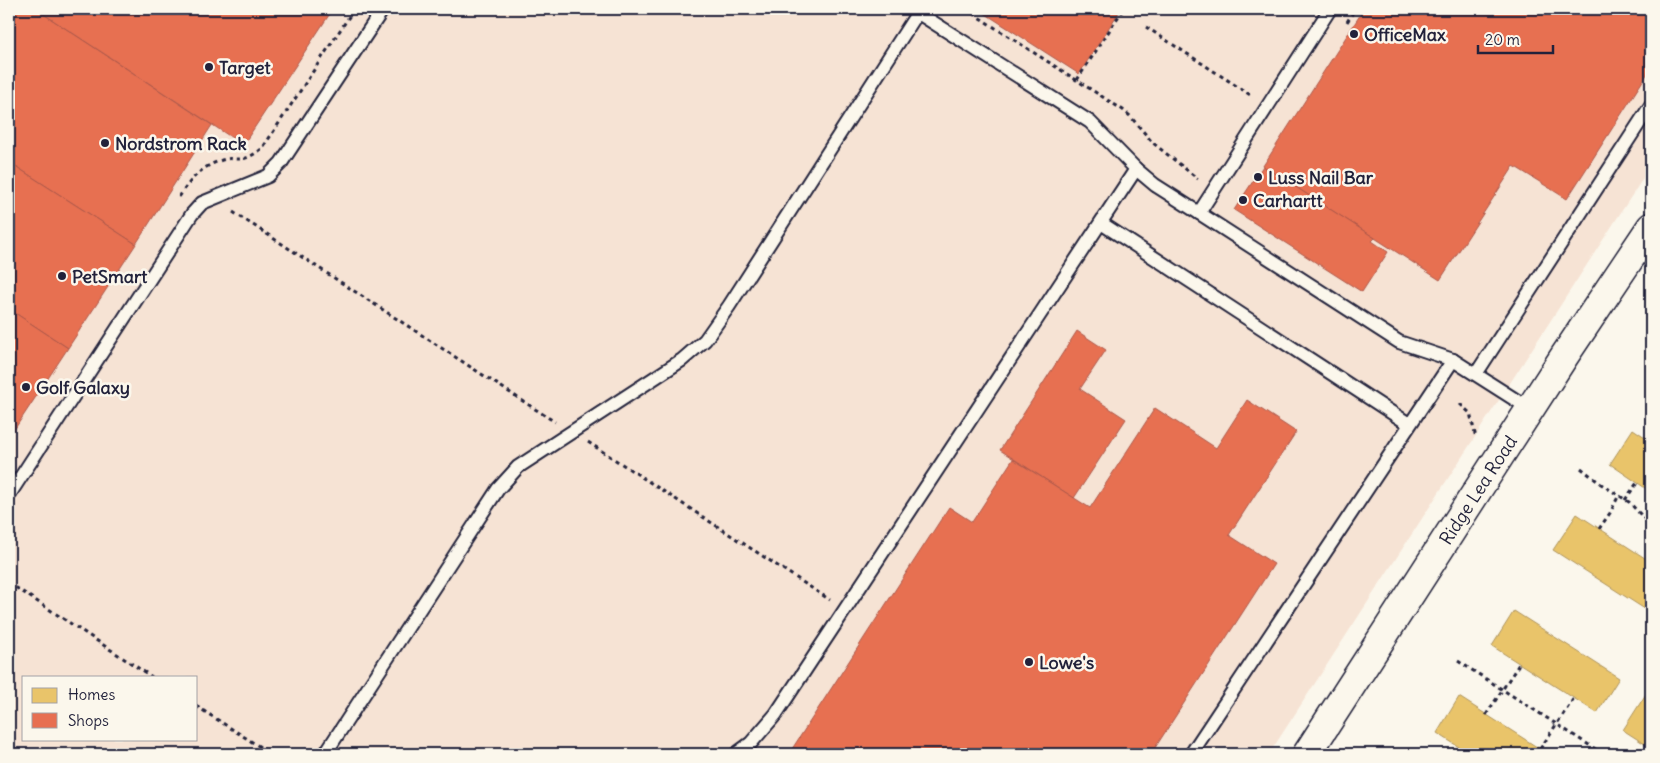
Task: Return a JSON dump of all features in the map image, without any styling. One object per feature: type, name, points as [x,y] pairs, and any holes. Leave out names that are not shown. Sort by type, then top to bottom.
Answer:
[{"type":"street","name":"Ridge Lea Road","points":[[1307,754],[1530,409],[1651,227]]},
{"type":"lane","points":[[9,495],[192,214],[202,203],[268,176],[280,163],[383,9]]},
{"type":"lane","points":[[1199,213],[1330,9]]},
{"type":"lane","points":[[325,754],[498,489],[518,467],[682,360],[705,340],[729,306],[917,10],[1090,122],[1136,169],[1155,185],[1399,342],[1453,360],[1530,409]]},
{"type":"lane","points":[[1476,374],[1651,105]]},
{"type":"lane","points":[[736,754],[751,749],[776,714],[1136,169]]},
{"type":"lane","points":[[1101,223],[1409,424]]},
{"type":"lane","points":[[1191,754],[1453,360]]},
{"type":"path","points":[[966,9],[1122,110],[1130,116],[1152,142],[1198,180]]},
{"type":"path","points":[[1077,80],[1121,11]]},
{"type":"path","points":[[1146,27],[1257,99]]},
{"type":"path","points":[[234,212],[558,424]]},
{"type":"path","points":[[1460,404],[1470,413],[1476,438]]},
{"type":"path","points":[[585,441],[830,600]]},
{"type":"path","points":[[1581,468],[1619,495],[1651,526]]},
{"type":"path","points":[[1625,500],[1637,483]]},
{"type":"path","points":[[1599,529],[1619,495]]},
{"type":"path","points":[[9,583],[150,676]]},
{"type":"path","points":[[1458,662],[1603,754]]},
{"type":"path","points":[[1486,715],[1519,664]]},
{"type":"path","points":[[1540,749],[1574,698]]},
{"type":"path","points":[[198,707],[271,754]]},
{"type":"path","points":[[1645,754],[1650,747]]},
{"type":"shaded area","points":[[9,9],[1651,9],[1651,166],[1269,754],[9,754]]},
{"type":"building: Homes","points":[[1633,429],[1651,441],[1651,492],[1610,464]]},
{"type":"building: Homes","points":[[1577,514],[1651,562],[1651,613],[1553,550]]},
{"type":"building: Homes","points":[[1514,611],[1619,678],[1597,713],[1492,646]]},
{"type":"building: Homes","points":[[1646,694],[1651,698],[1651,748],[1623,730]]},
{"type":"building: Homes","points":[[1459,697],[1548,754],[1470,754],[1437,733]]},
{"type":"building: Shops","name":"Nordstrom Rack","points":[[9,9],[36,9],[212,125],[136,244],[9,162]]},
{"type":"building: Shops","name":"Target","points":[[36,9],[333,9],[243,145]]},
{"type":"building: Shops","points":[[978,9],[1113,9],[1119,12],[1079,74]]},
{"type":"building: Shops","points":[[1364,9],[1651,9],[1651,68],[1567,199],[1514,166],[1440,280],[1263,166]]},
{"type":"building: Shops","name":"PetSmart","points":[[9,162],[136,244],[68,348],[9,309]]},
{"type":"building: Shops","points":[[1263,166],[1375,238],[1372,241],[1388,252],[1362,292],[1234,210]]},
{"type":"building: Shops","name":"Golf Galaxy","points":[[9,309],[68,348],[14,430],[9,426]]},
{"type":"building: Shops","points":[[1077,331],[1106,350],[1080,389],[1126,419],[1074,498],[1000,450]]},
{"type":"building: Shops","name":"Lowe's","points":[[1247,400],[1296,432],[1229,535],[1274,564],[1151,754],[800,754],[792,749],[949,507],[972,522],[1013,459],[1090,508],[1155,408],[1216,448]]},
{"type":"place","name":"OfficeMax","points":[[1354,34]]},
{"type":"place","name":"Target","points":[[209,67]]},
{"type":"place","name":"Nordstrom Rack","points":[[105,143]]},
{"type":"place","name":"Luss Nail Bar","points":[[1258,177]]},
{"type":"place","name":"Carhartt","points":[[1243,200]]},
{"type":"place","name":"PetSmart","points":[[62,276]]},
{"type":"place","name":"Golf Galaxy","points":[[26,387]]},
{"type":"place","name":"Lowe's","points":[[1029,662]]}]
